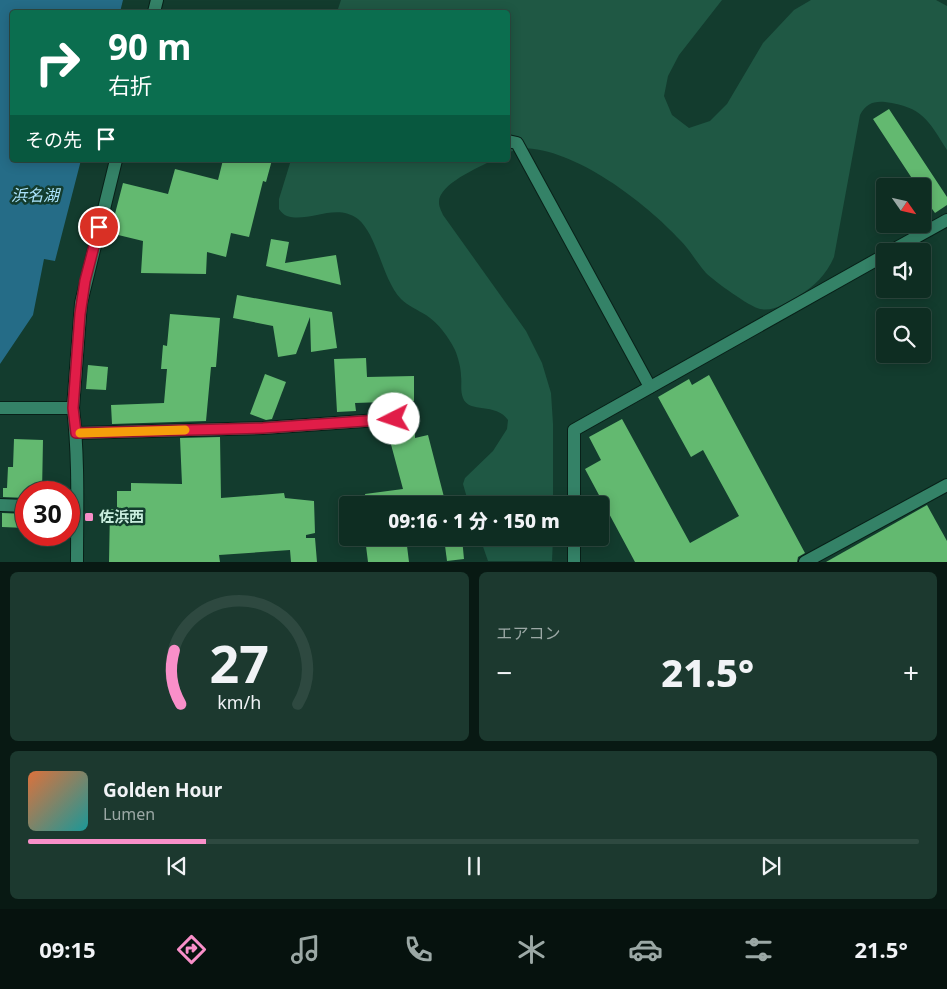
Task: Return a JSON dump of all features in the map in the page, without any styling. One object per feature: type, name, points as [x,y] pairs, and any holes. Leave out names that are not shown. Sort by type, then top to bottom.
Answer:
[{"type":"street","points":[[510,141],[517,143],[650,387]]},
{"type":"street","points":[[76,481],[78,467],[73,408],[81,303],[116,162]]},
{"type":"street","points":[[905,243],[947,220]]},
{"type":"street","points":[[574,496],[574,430],[876,260]]},
{"type":"street","points":[[0,408],[73,408]]},
{"type":"street","points":[[76,433],[263,428],[394,419]]},
{"type":"street","points":[[806,562],[947,485]]},
{"type":"street","points":[[0,505],[15,506]]},
{"type":"street","points":[[76,546],[77,562]]},
{"type":"street","points":[[574,546],[574,562]]},
{"type":"green space","points":[[341,0],[722,0],[679,55],[668,76],[664,96],[672,115],[689,128],[710,121],[727,104],[763,43],[794,10],[811,0],[936,0],[947,6],[947,150],[929,123],[916,111],[898,104],[885,102],[877,102],[867,106],[860,115],[834,257],[831,263],[819,280],[804,292],[775,308],[760,309],[741,299],[710,277],[666,225],[608,180],[586,167],[543,150],[522,148],[510,152],[510,10],[338,10]]},
{"type":"green space","points":[[290,162],[489,162],[460,177],[445,189],[440,196],[439,205],[443,215],[526,331],[542,363],[551,393],[553,496],[466,496],[463,484],[465,478],[493,451],[507,429],[508,420],[497,411],[471,406],[466,403],[462,393],[459,363],[452,345],[435,322],[410,306],[395,291],[365,226],[358,219],[350,214],[341,212],[304,217],[286,216],[279,209],[279,199]]},
{"type":"green space","points":[[483,546],[553,546],[552,561],[488,561]]},
{"type":"water","name":"浜名湖","points":[[0,0],[123,0],[120,10],[10,10],[10,162],[80,162],[55,261],[44,259],[33,315],[0,364]]},
{"type":"building","points":[[889,109],[947,197],[947,205],[935,213],[931,207],[931,178],[912,178],[873,119]]},
{"type":"building","points":[[222,162],[271,162],[266,182],[263,181],[249,237],[231,233],[226,257],[207,252],[206,274],[141,273],[143,241],[110,233],[123,183],[168,194],[175,169],[218,180]]},
{"type":"building","points":[[271,239],[289,242],[285,263],[336,255],[341,285],[266,266]]},
{"type":"building","points":[[237,295],[332,312],[337,348],[311,352],[310,317],[296,354],[278,357],[273,326],[233,318]]},
{"type":"building","points":[[170,314],[220,318],[216,367],[211,367],[206,421],[112,424],[111,405],[164,403],[167,369],[161,369],[163,345],[167,346]]},
{"type":"building","points":[[366,358],[367,377],[414,376],[414,401],[355,403],[356,411],[337,412],[334,359]]},
{"type":"building","points":[[88,365],[108,367],[106,390],[86,389]]},
{"type":"building","points":[[265,374],[286,382],[272,419],[266,420],[250,414]]},
{"type":"building","points":[[709,375],[805,553],[798,557],[797,562],[635,562],[609,514],[609,496],[600,496],[585,469],[601,460],[589,437],[622,419],[690,543],[739,516],[703,450],[691,457],[658,397],[689,379],[692,385]]},
{"type":"building","points":[[415,430],[415,438],[428,435],[444,496],[365,496],[365,494],[403,489],[389,437]]},
{"type":"building","points":[[220,437],[221,498],[284,493],[285,498],[314,501],[315,533],[306,535],[306,538],[315,538],[317,562],[291,562],[290,550],[219,555],[220,562],[109,562],[110,509],[117,509],[117,491],[131,491],[131,483],[182,484],[180,438]]},
{"type":"building","points":[[14,439],[43,440],[42,481],[15,481],[15,498],[3,497],[3,488],[7,488],[8,467],[13,467]]},
{"type":"building","points":[[927,505],[947,541],[947,562],[826,562]]},
{"type":"building","points":[[2,513],[15,514],[15,528],[2,527]]},
{"type":"building","points":[[366,546],[407,546],[409,562],[368,562]]},
{"type":"building","points":[[445,546],[463,546],[464,559],[447,561]]},
{"type":"slow traffic","points":[[80,433],[185,430]]},
{"type":"place","name":"佐浜西","points":[[89,517]]},
{"type":"route","points":[[99,227],[81,303],[73,408],[76,433],[263,428],[394,419]]}]
